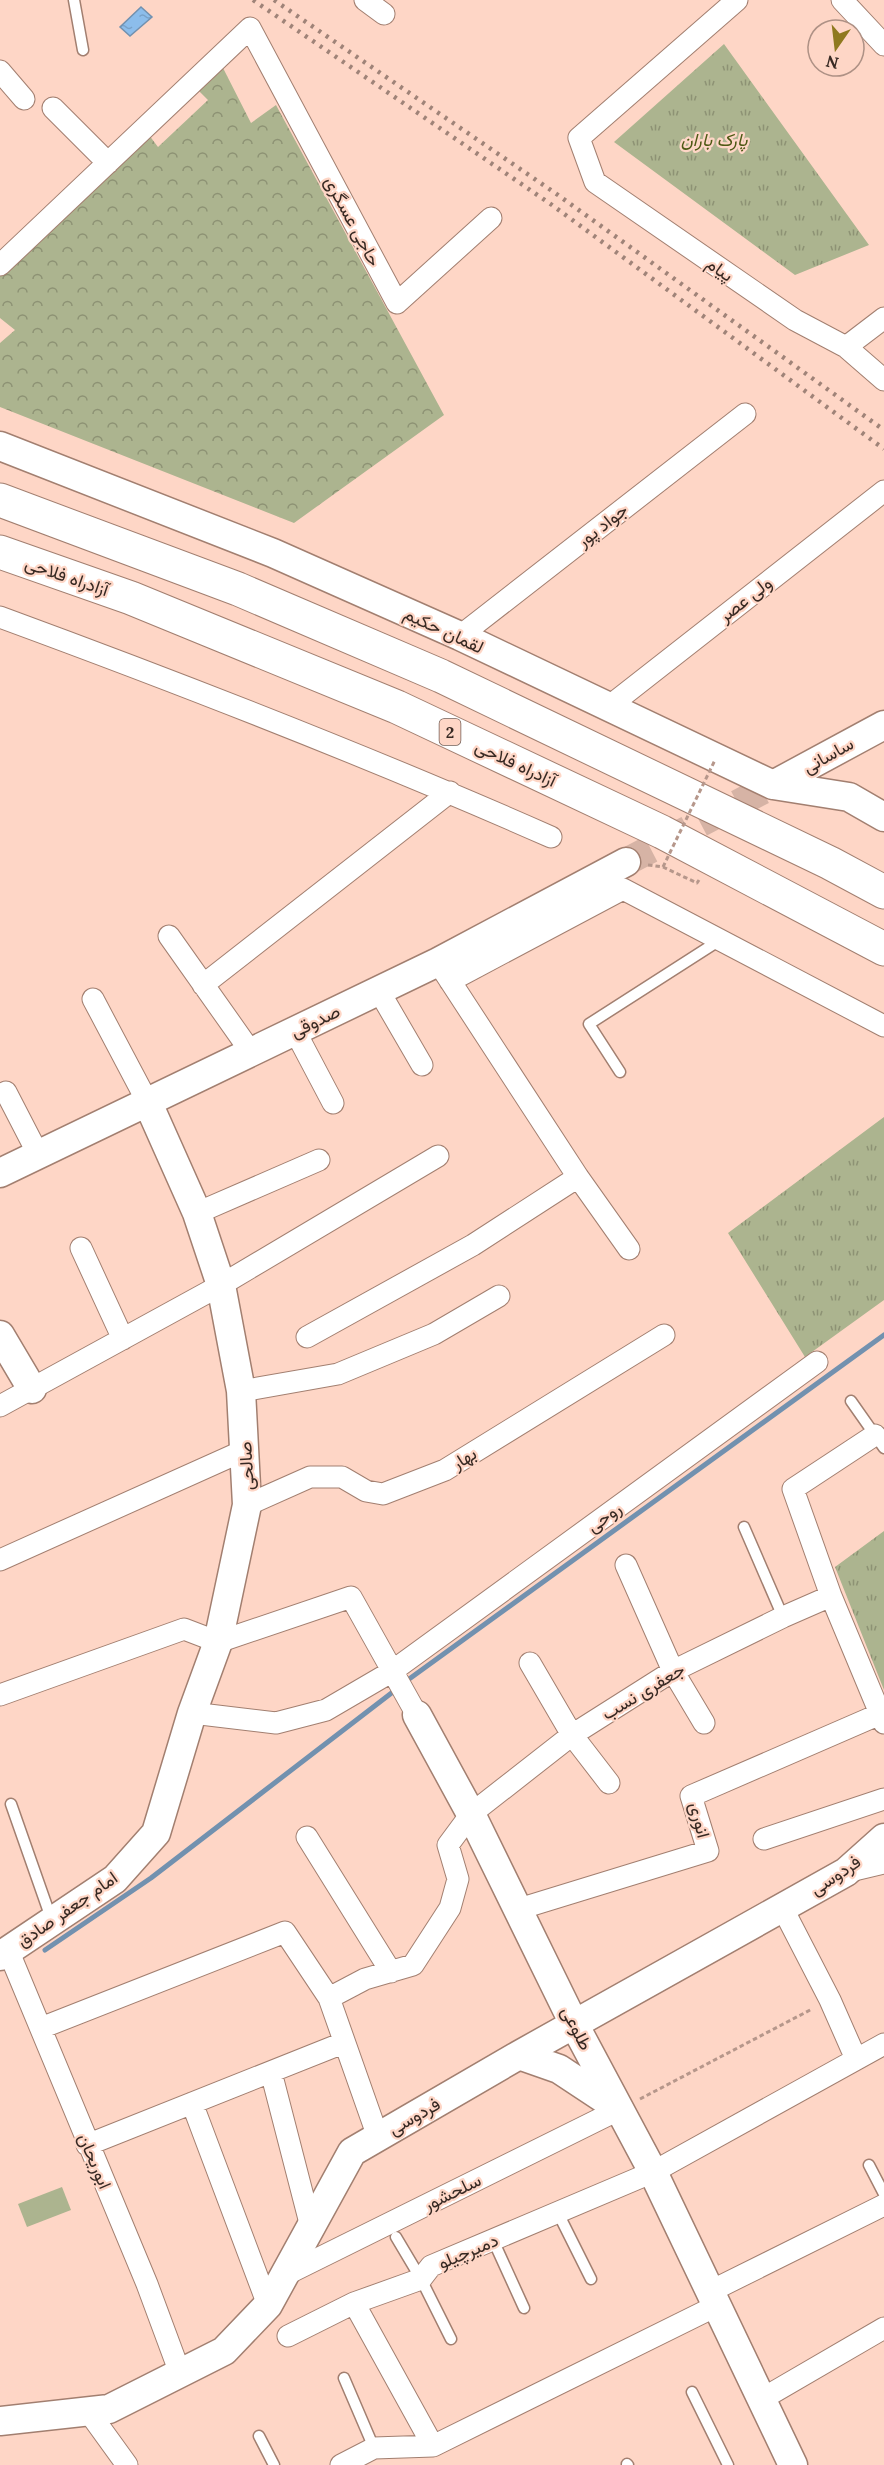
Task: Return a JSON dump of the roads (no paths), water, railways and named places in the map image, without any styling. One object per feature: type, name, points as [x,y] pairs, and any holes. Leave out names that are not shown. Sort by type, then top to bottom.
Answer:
[{"type":"highway","points":[[0,500],[238,589],[441,676],[819,858],[884,892]]},
{"type":"highway","name":"آزادراه فلاحی","points":[[0,552],[131,598],[397,707],[662,832],[884,950]]},
{"type":"street","points":[[365,0],[384,14]]},
{"type":"street","name":"پیام","points":[[737,0],[579,138],[595,182],[795,320],[846,347],[884,380]]},
{"type":"street","points":[[842,0],[884,45]]},
{"type":"street","name":"حاجی عسگری","points":[[108,163],[250,28],[397,303],[491,218]]},
{"type":"street","points":[[0,71],[24,99]]},
{"type":"street","points":[[0,265],[108,163],[53,108]]},
{"type":"street","points":[[846,347],[884,318]]},
{"type":"street","name":"جواد پور","points":[[460,636],[745,414]]},
{"type":"street","name":"لقمان حکیم","points":[[0,446],[273,553],[460,636],[607,708],[773,785],[849,797],[884,817]]},
{"type":"street","name":"ولی عصر","points":[[607,708],[884,491]]},
{"type":"street","points":[[0,617],[140,669],[450,792],[551,837]]},
{"type":"street","name":"ساسانی","points":[[773,785],[884,725]]},
{"type":"street","points":[[203,985],[450,792]]},
{"type":"street","name":"صدوقی","points":[[0,1173],[379,991],[444,972],[626,862]]},
{"type":"street","points":[[629,1248],[578,1177],[444,972],[623,889],[884,1026]]},
{"type":"street","points":[[169,936],[251,1052]]},
{"type":"street","points":[[379,991],[422,1065]]},
{"type":"street","points":[[93,999],[148,1103]]},
{"type":"street","points":[[295,1031],[333,1103]]},
{"type":"street","points":[[6,1092],[38,1154]]},
{"type":"street","name":"صالحی","points":[[148,1103],[197,1214],[221,1285],[241,1391],[248,1505],[218,1642],[192,1713],[156,1833]]},
{"type":"street","points":[[0,1406],[221,1285],[438,1156]]},
{"type":"street","points":[[197,1214],[319,1160]]},
{"type":"street","points":[[307,1337],[473,1245],[578,1177]]},
{"type":"street","points":[[81,1248],[123,1339]]},
{"type":"street","points":[[241,1391],[338,1374],[434,1334],[499,1296]]},
{"type":"street","points":[[0,1335],[32,1389]]},
{"type":"street","name":"بهار","points":[[248,1505],[310,1477],[342,1477],[366,1491],[383,1494],[445,1470],[664,1335]]},
{"type":"street","name":"روحی","points":[[192,1713],[276,1723],[326,1710],[391,1671],[817,1362]]},
{"type":"street","points":[[879,1442],[793,1489],[831,1596],[882,1718]]},
{"type":"street","points":[[0,1560],[245,1449]]},
{"type":"street","points":[[626,1565],[673,1671],[704,1723]]},
{"type":"street","name":"جعفری نسب","points":[[391,1972],[413,1965],[450,1908],[458,1879],[448,1845],[471,1814],[572,1735],[673,1671],[831,1596]]},
{"type":"street","name":"طلوعی","points":[[218,1642],[351,1597],[471,1814],[574,2024],[653,2172],[793,2465]]},
{"type":"street","points":[[0,1695],[184,1629],[218,1642]]},
{"type":"street","points":[[530,1663],[572,1735],[609,1783]]},
{"type":"street","name":"انوری","points":[[519,1909],[708,1851],[691,1796],[882,1718]]},
{"type":"street","points":[[764,1839],[884,1799]]},
{"type":"street","name":"امام جعفر صادق","points":[[4,1953],[115,1879],[156,1833]]},
{"type":"street","points":[[308,1837],[391,1972],[365,1979],[329,1998]]},
{"type":"street","name":"فردوسی","points":[[0,2421],[109,2409],[224,2350],[268,2305],[352,2152],[519,2055],[846,1872],[884,1838]]},
{"type":"street","points":[[846,1872],[884,1863]]},
{"type":"street","points":[[783,1909],[830,2000],[856,2059]]},
{"type":"street","points":[[41,2028],[285,1932],[329,1998],[378,2137]]},
{"type":"street","name":"ابوریحان","points":[[4,1953],[41,2028],[87,2145],[147,2284],[180,2373]]},
{"type":"street","points":[[87,2145],[343,2043]]},
{"type":"street","name":"دمیرچیلو","points":[[288,2336],[354,2303],[421,2279],[431,2266],[653,2172],[884,2044]]},
{"type":"street","points":[[519,2055],[559,2069],[620,2109]]},
{"type":"street","points":[[271,2072],[311,2227]]},
{"type":"street","points":[[192,2103],[268,2305]]},
{"type":"street","name":"سلحشور","points":[[285,2275],[620,2109]]},
{"type":"street","points":[[341,2465],[374,2448],[433,2446],[714,2298],[884,2205]]},
{"type":"street","points":[[354,2303],[433,2446]]},
{"type":"street","points":[[762,2399],[884,2328]]},
{"type":"street","points":[[88,2411],[127,2465]]},
{"type":"lane","points":[[74,0],[83,50]]},
{"type":"lane","points":[[620,1072],[589,1024],[720,940]]},
{"type":"lane","points":[[851,1401],[879,1442]]},
{"type":"lane","points":[[744,1527],[783,1617]]},
{"type":"lane","points":[[11,1804],[52,1921]]},
{"type":"lane","points":[[869,2164],[884,2194]]},
{"type":"lane","points":[[558,2213],[591,2279]]},
{"type":"lane","points":[[396,2237],[421,2279],[451,2339]]},
{"type":"lane","points":[[493,2240],[524,2308]]},
{"type":"lane","points":[[344,2378],[374,2448]]},
{"type":"lane","points":[[692,2392],[728,2465]]},
{"type":"lane","points":[[259,2436],[274,2465]]},
{"type":"water","points":[[141,7],[152,17],[130,36],[120,27]]},
{"type":"waterway","points":[[405,1682],[884,1335]]},
{"type":"waterway","points":[[45,1950],[151,1878],[398,1688]]},
{"type":"tunnel","points":[[626,862],[773,785]]},
{"type":"railway","points":[[253,0],[552,205],[884,449]]},
{"type":"railway","points":[[274,0],[558,195],[884,430]]},
{"type":"park label","name":"پارک باران","points":[[714,139]]}]
